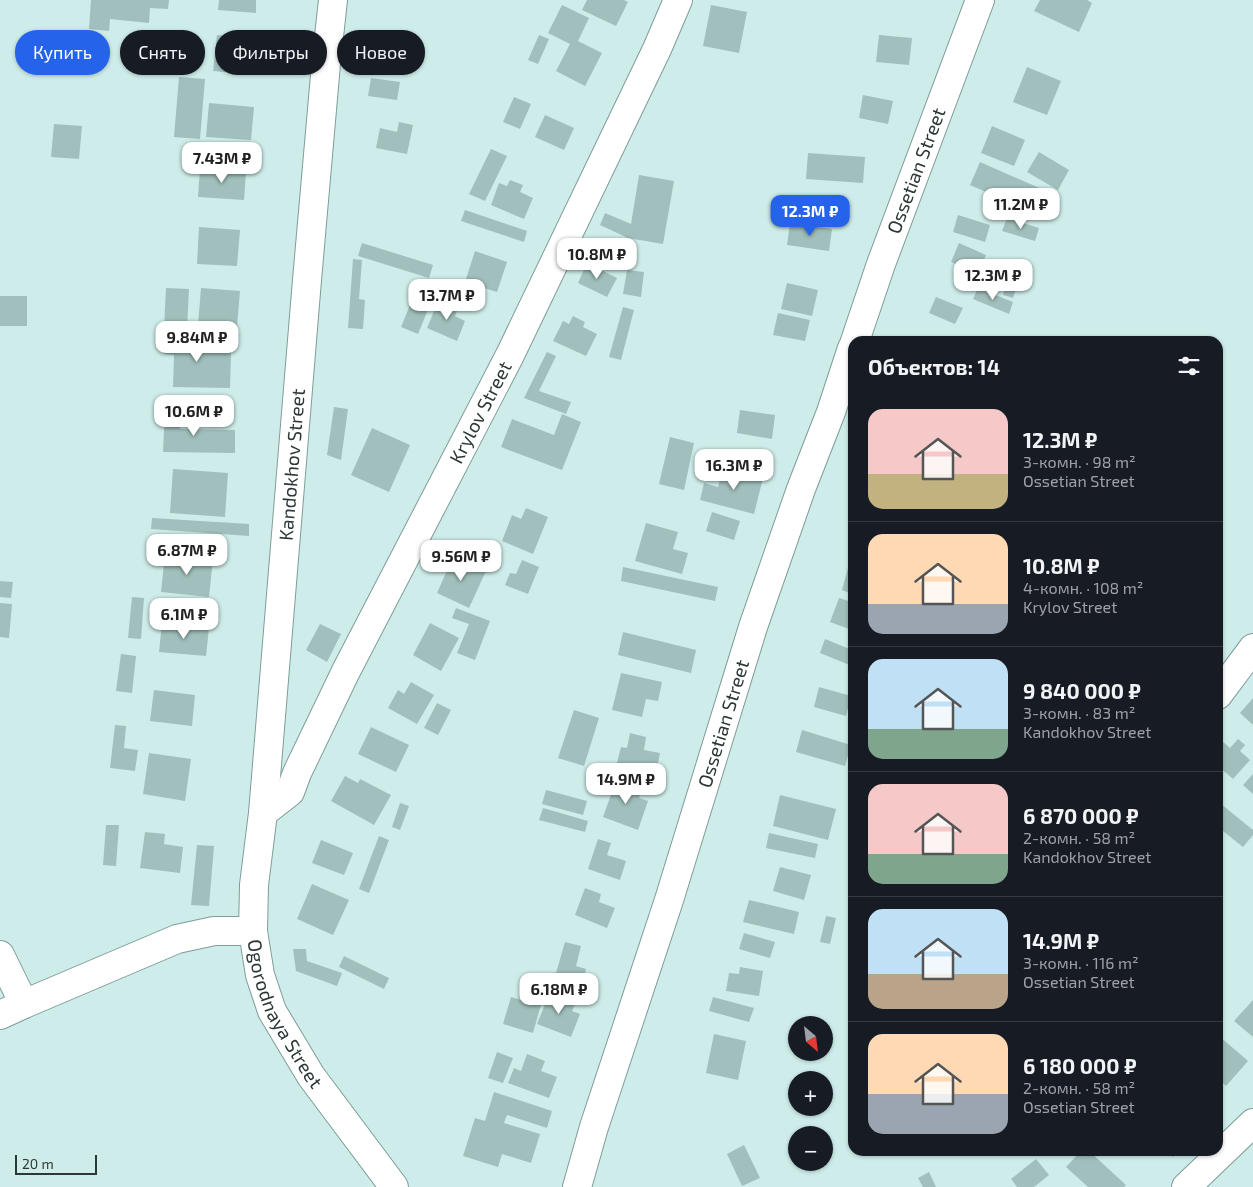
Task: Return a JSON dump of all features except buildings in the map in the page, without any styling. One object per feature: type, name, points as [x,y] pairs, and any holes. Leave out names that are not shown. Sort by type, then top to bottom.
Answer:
[{"type":"street","name":"Kandokhov Street","points":[[253,931],[254,885],[264,813],[310,241],[333,0]]},
{"type":"street","name":"Krylov Street","points":[[264,813],[290,792],[297,773],[346,671],[510,355],[678,0]]},
{"type":"street","name":"Ossetian Street","points":[[857,336],[881,264],[980,0]]},
{"type":"street","name":"Ossetian Street","points":[[577,1187],[594,1127],[754,626],[848,360]]},
{"type":"street","points":[[1223,689],[1253,648]]},
{"type":"street","name":"Ogorodnaya Street","points":[[12,1009],[177,939],[214,931],[253,931],[260,975],[272,1011],[311,1076],[394,1187]]},
{"type":"street","points":[[0,955],[12,1009]]},
{"type":"street","points":[[1223,1152],[1253,1123]]},
{"type":"street","points":[[1186,1187],[1218,1156]]}]
